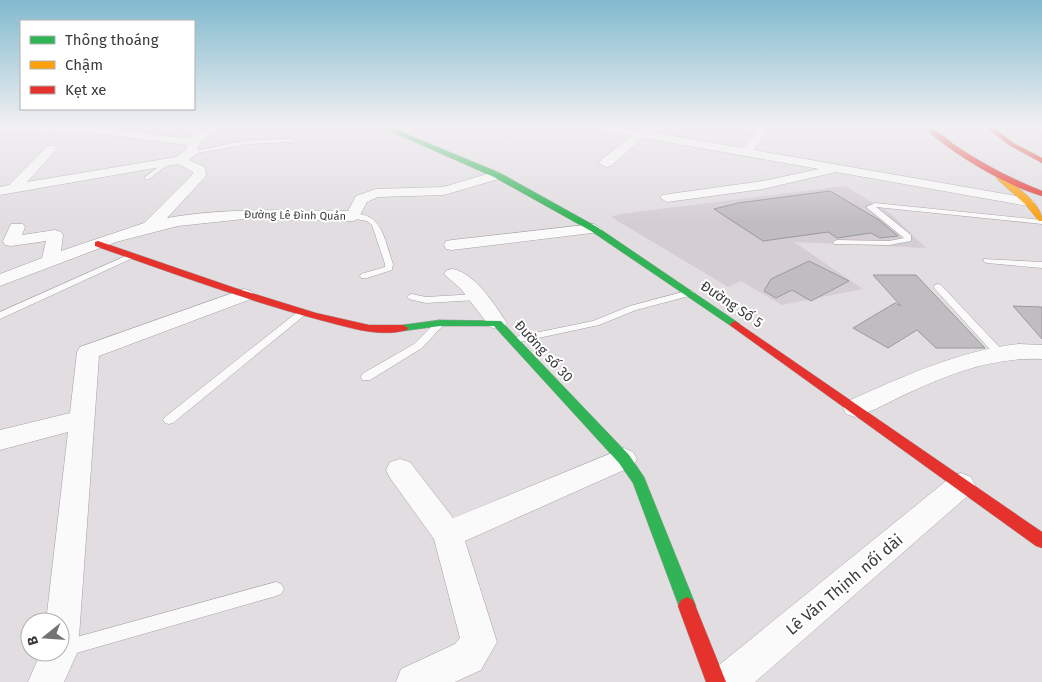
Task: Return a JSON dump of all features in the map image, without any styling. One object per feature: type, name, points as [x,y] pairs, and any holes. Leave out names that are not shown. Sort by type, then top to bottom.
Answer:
[{"type":"street","points":[[6,190],[40,159]]},
{"type":"street","points":[[6,190],[176,159]]},
{"type":"street","points":[[150,227],[199,176],[200,170],[182,159]]},
{"type":"street","name":"Đường Số 5","points":[[459,159],[497,175],[594,229],[690,293],[1042,541]]},
{"type":"street","points":[[606,163],[611,159]]},
{"type":"street","points":[[785,159],[1028,202]]},
{"type":"street","points":[[974,159],[1000,177],[1028,202],[1042,221]]},
{"type":"street","points":[[667,198],[763,184],[840,169]]},
{"type":"street","name":"Đường Lê Đình Quản","points":[[0,280],[98,244],[150,227],[178,221],[254,213],[353,216],[361,199],[376,193],[444,191],[497,175]]},
{"type":"street","points":[[963,190],[997,186],[1000,182],[1000,177]]},
{"type":"street","points":[[1000,177],[1042,194]]},
{"type":"street","points":[[17,227],[11,241],[53,233],[55,235],[50,262]]},
{"type":"street","points":[[452,244],[594,229]]},
{"type":"street","name":"Đường số 30","points":[[98,244],[244,295],[351,325],[392,330],[440,323],[497,323],[624,459],[639,481],[716,682]]},
{"type":"street","points":[[453,274],[468,285],[497,323]]},
{"type":"street","points":[[64,612],[88,352],[244,295]]},
{"type":"street","points":[[855,408],[940,371],[999,353],[1042,352]]},
{"type":"street","points":[[0,440],[82,419]]},
{"type":"street","points":[[448,534],[624,459]]},
{"type":"street","points":[[400,470],[448,534],[479,642],[468,657],[414,682]]},
{"type":"street","name":"Lê Văn Thịnh nối dài","points":[[727,682],[961,485]]},
{"type":"street","points":[[46,682],[55,662]]},
{"type":"lane","points":[[147,178],[179,159]]},
{"type":"lane","points":[[837,242],[889,243],[908,239],[908,237],[870,206],[875,205],[1042,221]]},
{"type":"lane","points":[[353,216],[369,219],[375,224],[389,264],[389,268],[384,271],[364,276]]},
{"type":"lane","points":[[0,316],[133,256]]},
{"type":"lane","points":[[987,262],[1042,265]]},
{"type":"lane","points":[[938,287],[999,353]]},
{"type":"lane","points":[[514,340],[596,324],[633,308],[690,293]]},
{"type":"lane","points":[[412,297],[426,300],[477,297]]},
{"type":"lane","points":[[169,420],[302,312]]},
{"type":"lane","points":[[366,377],[418,346],[440,323]]},
{"type":"lane","points":[[70,648],[276,589]]},
{"type":"shaded area","points":[[845,186],[891,214],[926,248],[794,242],[863,289],[782,305],[741,281],[728,287],[611,217],[620,214]]},
{"type":"building","points":[[830,191],[879,220],[898,236],[880,238],[871,233],[837,238],[828,232],[763,241],[714,209],[738,203]]},
{"type":"building","points":[[809,261],[849,281],[811,301],[792,290],[776,298],[764,291],[771,279]]},
{"type":"building","points":[[873,275],[916,275],[985,348],[936,348],[917,330],[888,348],[853,328],[895,303],[901,306]]},
{"type":"building","points":[[1013,306],[1042,307],[1042,339]]},
{"type":"traffic: fast","points":[[459,159],[497,175],[594,229],[735,324]]},
{"type":"traffic: fast","points":[[403,328],[440,323],[497,323],[624,459],[639,481],[687,606]]},
{"type":"traffic: slow","points":[[1000,177],[1028,202],[1042,219]]},
{"type":"traffic: jam","points":[[972,159],[1042,194]]},
{"type":"traffic: jam","points":[[1038,159],[1042,161]]},
{"type":"traffic: jam","points":[[98,244],[231,290],[312,315],[369,328],[403,328]]},
{"type":"traffic: jam","points":[[735,324],[1042,541]]},
{"type":"traffic: jam","points":[[687,606],[716,682]]}]
